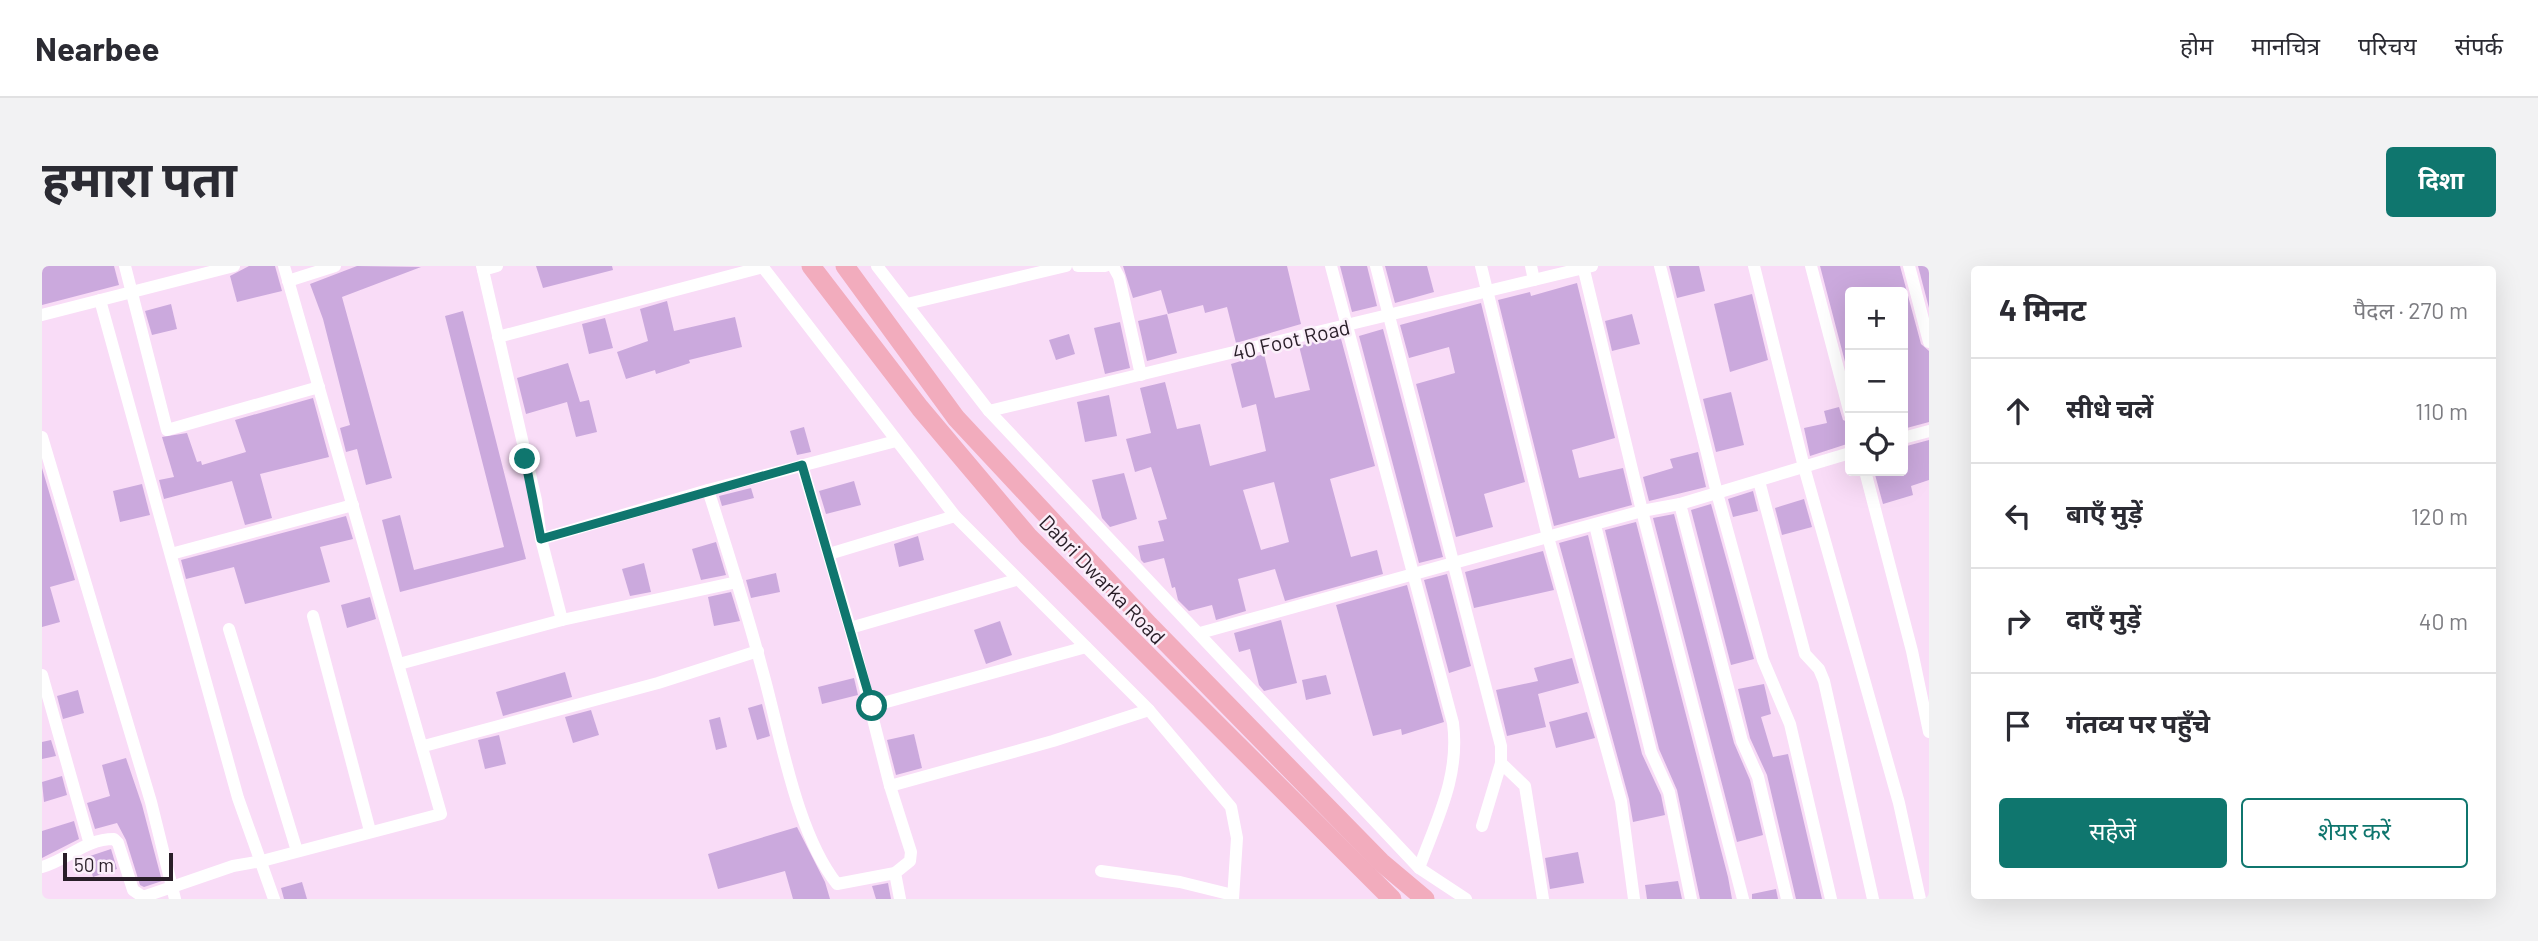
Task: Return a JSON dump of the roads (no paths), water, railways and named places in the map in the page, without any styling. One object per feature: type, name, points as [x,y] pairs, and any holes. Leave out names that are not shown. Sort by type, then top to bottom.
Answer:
[{"type":"main road","name":"Dabri Dwarka Road","points":[[811,266],[920,408],[1028,536],[1392,899]]},
{"type":"main road","name":"Dabri Dwarka Road","points":[[845,266],[956,418],[1158,635],[1381,862],[1425,899]]},
{"type":"street","points":[[125,266],[167,430],[319,387]]},
{"type":"street","points":[[42,315],[234,266]]},
{"type":"street","points":[[42,867],[56,863],[89,841],[114,839],[118,843],[137,897],[143,897],[173,893],[233,866],[262,861],[441,814],[424,746],[284,266]]},
{"type":"street","points":[[288,281],[335,266]]},
{"type":"street","points":[[497,266],[482,268],[536,500],[541,539],[562,620]]},
{"type":"street","points":[[498,337],[763,266],[955,516],[1016,580],[1149,710],[1231,807],[1237,838],[1233,897],[1181,882],[1101,871]]},
{"type":"street","points":[[877,266],[989,411],[1419,868],[1466,899]]},
{"type":"street","points":[[907,304],[1066,266]]},
{"type":"street","points":[[1078,266],[1105,266]]},
{"type":"street","points":[[1113,266],[1119,276],[1141,375]]},
{"type":"street","points":[[1331,266],[1416,576],[1456,748],[1454,773],[1419,868]]},
{"type":"street","points":[[1376,266],[1501,746],[1501,763],[1482,826]]},
{"type":"street","points":[[1481,266],[1548,537],[1621,801],[1634,899]]},
{"type":"street","points":[[1531,266],[1534,279]]},
{"type":"street","points":[[1660,266],[1717,493],[1763,660],[1790,724],[1831,899]]},
{"type":"street","points":[[1754,266],[1804,467],[1899,803],[1916,898]]},
{"type":"street","points":[[1811,266],[1850,413]]},
{"type":"street","points":[[1909,266],[1929,342]]},
{"type":"street","points":[[1586,267],[1642,511],[1743,899]]},
{"type":"street","name":"40 Foot Road","points":[[989,411],[1389,317],[1586,267]]},
{"type":"street","points":[[100,300],[238,798],[274,899]]},
{"type":"street","points":[[1908,437],[1929,431]]},
{"type":"street","points":[[42,437],[151,802],[173,893]]},
{"type":"street","points":[[541,539],[708,490],[897,442]]},
{"type":"street","points":[[1200,633],[1416,576],[1642,511],[1680,504],[1845,455]]},
{"type":"street","points":[[708,490],[758,651],[799,805],[831,877],[837,884],[895,873],[911,857],[890,786],[872,706],[802,465]]},
{"type":"street","points":[[1866,476],[1912,651],[1929,732]]},
{"type":"street","points":[[1759,481],[1805,654],[1819,669],[1824,681],[1873,899]]},
{"type":"street","points":[[1680,504],[1742,741],[1758,777],[1787,899]]},
{"type":"street","points":[[171,554],[353,505]]},
{"type":"street","points":[[829,554],[955,516]]},
{"type":"street","points":[[1595,525],[1651,752],[1669,792],[1691,899]]},
{"type":"street","points":[[850,628],[1016,580]]},
{"type":"street","points":[[399,664],[562,620],[737,582]]},
{"type":"street","points":[[313,617],[370,831]]},
{"type":"street","points":[[229,629],[297,851]]},
{"type":"street","points":[[872,706],[1086,648]]},
{"type":"street","points":[[424,746],[658,683],[758,651]]},
{"type":"street","points":[[42,675],[89,841]]},
{"type":"street","points":[[890,786],[1053,741],[1149,710]]},
{"type":"street","points":[[1501,763],[1525,786],[1543,899]]},
{"type":"street","points":[[895,873],[900,899]]}]
